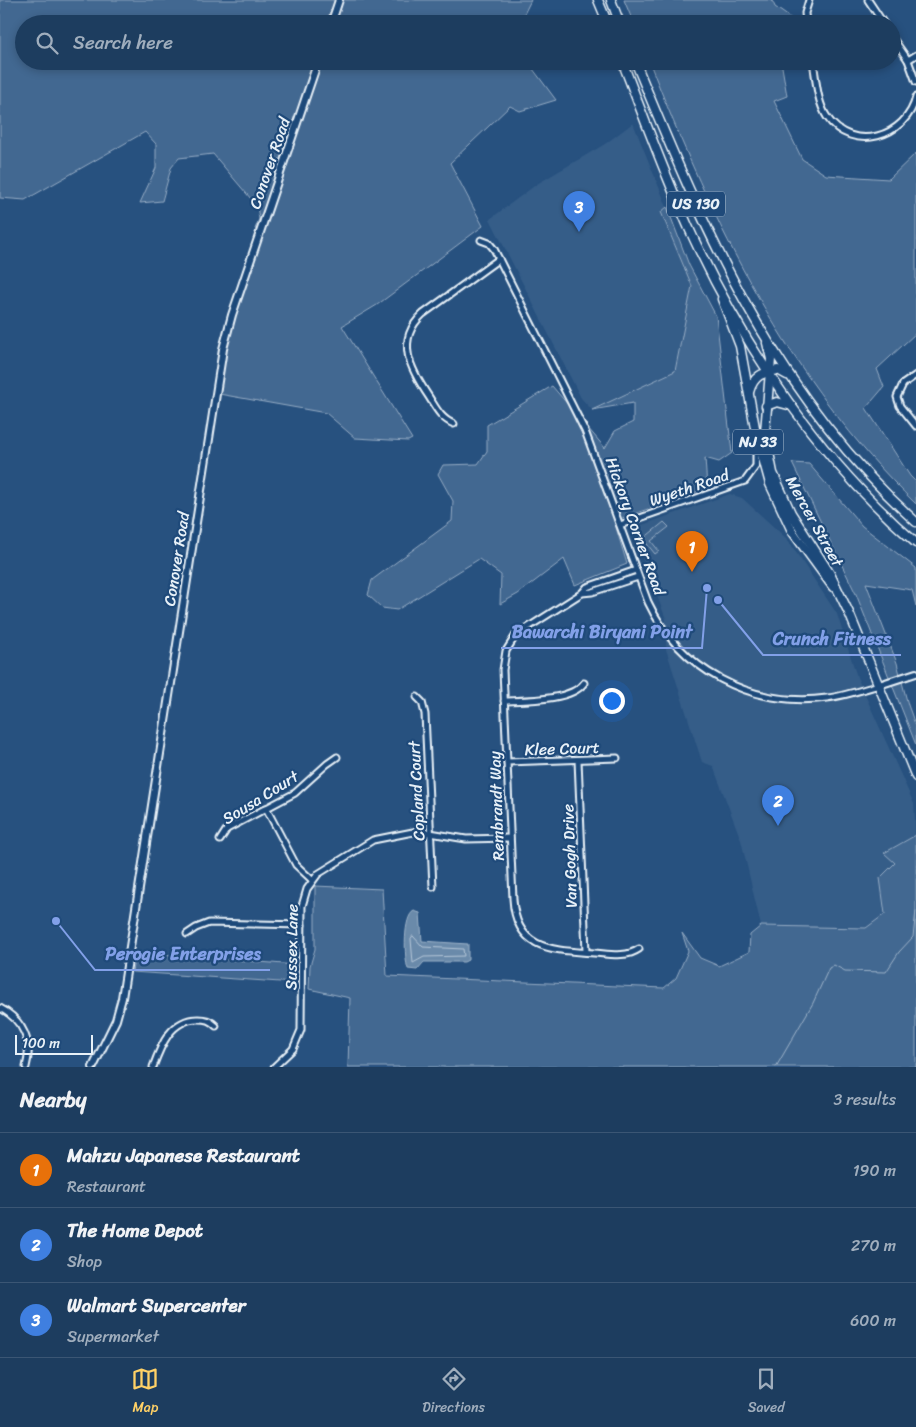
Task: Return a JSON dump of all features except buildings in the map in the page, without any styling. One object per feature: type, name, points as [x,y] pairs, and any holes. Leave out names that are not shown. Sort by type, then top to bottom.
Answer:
[{"type":"main road","points":[[598,0],[604,15]]},
{"type":"main road","points":[[611,0],[617,15]]},
{"type":"main road","name":"US 130","points":[[625,70],[668,181],[712,274],[768,372],[792,406],[854,482],[916,543]]},
{"type":"main road","name":"US 130","points":[[640,70],[676,162],[723,263],[788,376],[856,462],[916,522]]},
{"type":"main road","name":"Mercer Street","points":[[712,274],[740,346],[756,433],[770,484],[779,507],[792,531],[839,596],[850,615],[916,777]]},
{"type":"main road","name":"Mercer Street","points":[[767,341],[770,352],[766,406],[767,444],[778,485],[791,513],[830,574],[839,596]]},
{"type":"main road","points":[[749,392],[756,376],[778,370],[788,376]]},
{"type":"main road","points":[[766,406],[777,402],[792,406]]},
{"type":"street","points":[[334,15],[339,0]]},
{"type":"street","points":[[806,15],[809,0]]},
{"type":"street","points":[[868,0],[878,15]]},
{"type":"street","points":[[901,50],[908,60],[916,82]]},
{"type":"street","points":[[908,60],[916,55]]},
{"type":"street","name":"Conover Road","points":[[93,1067],[116,1020],[122,998],[226,335],[315,70]]},
{"type":"street","points":[[814,70],[824,111],[833,124],[853,136],[868,138],[892,132],[908,118],[916,97]]},
{"type":"street","name":"Hickory Corner Road","points":[[481,240],[488,243],[499,260],[585,431],[650,608],[670,638],[703,669],[728,684],[768,696],[805,700],[836,697],[916,673]]},
{"type":"street","points":[[454,424],[441,416],[412,370],[408,355],[408,340],[414,326],[423,314],[499,260]]},
{"type":"street","points":[[916,375],[903,384],[897,396],[900,406],[916,426]]},
{"type":"street","name":"Wyeth Road","points":[[620,525],[745,481],[752,474],[757,464],[756,433]]},
{"type":"street","name":"Rembrandt Way","points":[[636,570],[589,586],[582,593],[543,616],[513,638],[504,658],[504,701],[514,910],[521,928],[533,942],[545,948],[628,954],[639,950]]},
{"type":"street","name":"Rembrandt Way","points":[[582,593],[592,592],[638,577]]},
{"type":"street","points":[[504,701],[543,698],[571,692],[584,683]]},
{"type":"street","name":"Copland Court","points":[[417,696],[422,702],[425,714],[433,887]]},
{"type":"street","name":"Sousa Court","points":[[220,840],[227,829],[295,793],[337,757]]},
{"type":"street","name":"Klee Court","points":[[507,762],[617,758]]},
{"type":"street","name":"Van Gogh Drive","points":[[578,760],[586,952]]},
{"type":"street","points":[[266,808],[296,865],[312,880],[322,871],[368,842],[414,832],[430,832],[466,839],[510,838]]},
{"type":"street","name":"Sussex Lane","points":[[274,1067],[292,1049],[302,1030],[303,903],[312,880]]},
{"type":"street","points":[[187,934],[209,923],[302,925]]},
{"type":"street","points":[[0,1008],[14,1017],[24,1030],[28,1044],[26,1067]]},
{"type":"street","points":[[153,1067],[164,1040],[177,1026],[196,1019],[210,1020],[216,1026]]},
{"type":"shaded area","points":[[0,0],[531,0],[524,15],[15,15],[15,70],[534,70],[556,100],[520,111],[510,106],[450,163],[483,226],[377,305],[342,326],[412,439],[408,441],[355,438],[326,413],[219,394],[230,330],[263,235],[255,229],[259,219],[257,206],[213,154],[179,158],[171,168],[162,201],[140,203],[156,168],[156,144],[145,132],[25,200],[0,198]]},
{"type":"shaded area","points":[[624,0],[772,0],[775,7],[786,15],[630,15]]},
{"type":"shaded area","points":[[653,70],[783,70],[787,96],[774,101],[802,159],[826,175],[889,179],[916,153],[916,333],[877,369],[884,387],[866,408],[910,476],[916,482],[916,504],[870,456],[829,406],[792,353],[758,298],[728,240],[674,122]]},
{"type":"shaded area","points":[[633,123],[667,207],[661,212],[692,286],[691,298],[675,371],[592,410],[581,398],[490,219],[537,184],[605,144]]},
{"type":"shaded area","points":[[667,207],[689,265],[716,316],[732,453],[719,462],[705,458],[707,488],[614,521],[627,564],[575,585],[564,559],[518,594],[500,604],[501,575],[479,559],[397,610],[382,608],[368,595],[372,580],[452,521],[453,501],[438,474],[443,465],[478,464],[487,451],[487,425],[552,386],[605,448],[615,431],[633,422],[633,403],[592,410],[675,371],[692,286],[661,212]]},
{"type":"shaded area","points":[[792,463],[809,464],[862,526],[916,568],[916,606],[912,590],[866,583],[897,663],[916,727],[916,745],[856,594]]},
{"type":"shaded area","points":[[730,494],[742,498],[787,539],[837,614],[857,677],[914,804],[916,835],[884,853],[896,862],[880,878],[885,914],[866,928],[761,926],[741,840],[713,766],[702,762],[666,649],[666,619],[631,529]]},
{"type":"shaded area","points":[[664,522],[669,527],[651,541],[659,551],[655,554],[643,539]]},
{"type":"shaded area","points":[[916,835],[916,1067],[348,1067],[350,998],[309,989],[310,966],[315,949],[315,886],[382,889],[387,976],[664,988],[676,978],[688,951],[682,933],[700,958],[719,966],[749,952],[750,935],[761,926],[866,928],[885,914],[880,878],[895,863],[884,853]]},
{"type":"shaded area","points":[[135,952],[296,965],[295,983],[132,972]]},
{"type":"water","points":[[414,911],[420,913],[422,941],[468,944],[468,960],[464,962],[424,962],[417,970],[408,969],[405,947],[406,929],[410,914]]},
{"type":"waterway","points":[[776,1067],[813,1003],[829,968],[834,965],[845,971],[886,972],[899,952],[913,937],[916,911]]},
{"type":"place","name":"Walmart Supercenter","points":[[579,232]]},
{"type":"place","name":"Mahzu Japanese Restaurant","points":[[692,572]]},
{"type":"place","name":"Bawarchi Biryani Point","points":[[707,588]]},
{"type":"place","name":"Crunch Fitness","points":[[718,600]]},
{"type":"place","name":"The Home Depot","points":[[778,826]]},
{"type":"place","name":"Perogie Enterprises","points":[[56,921]]}]
